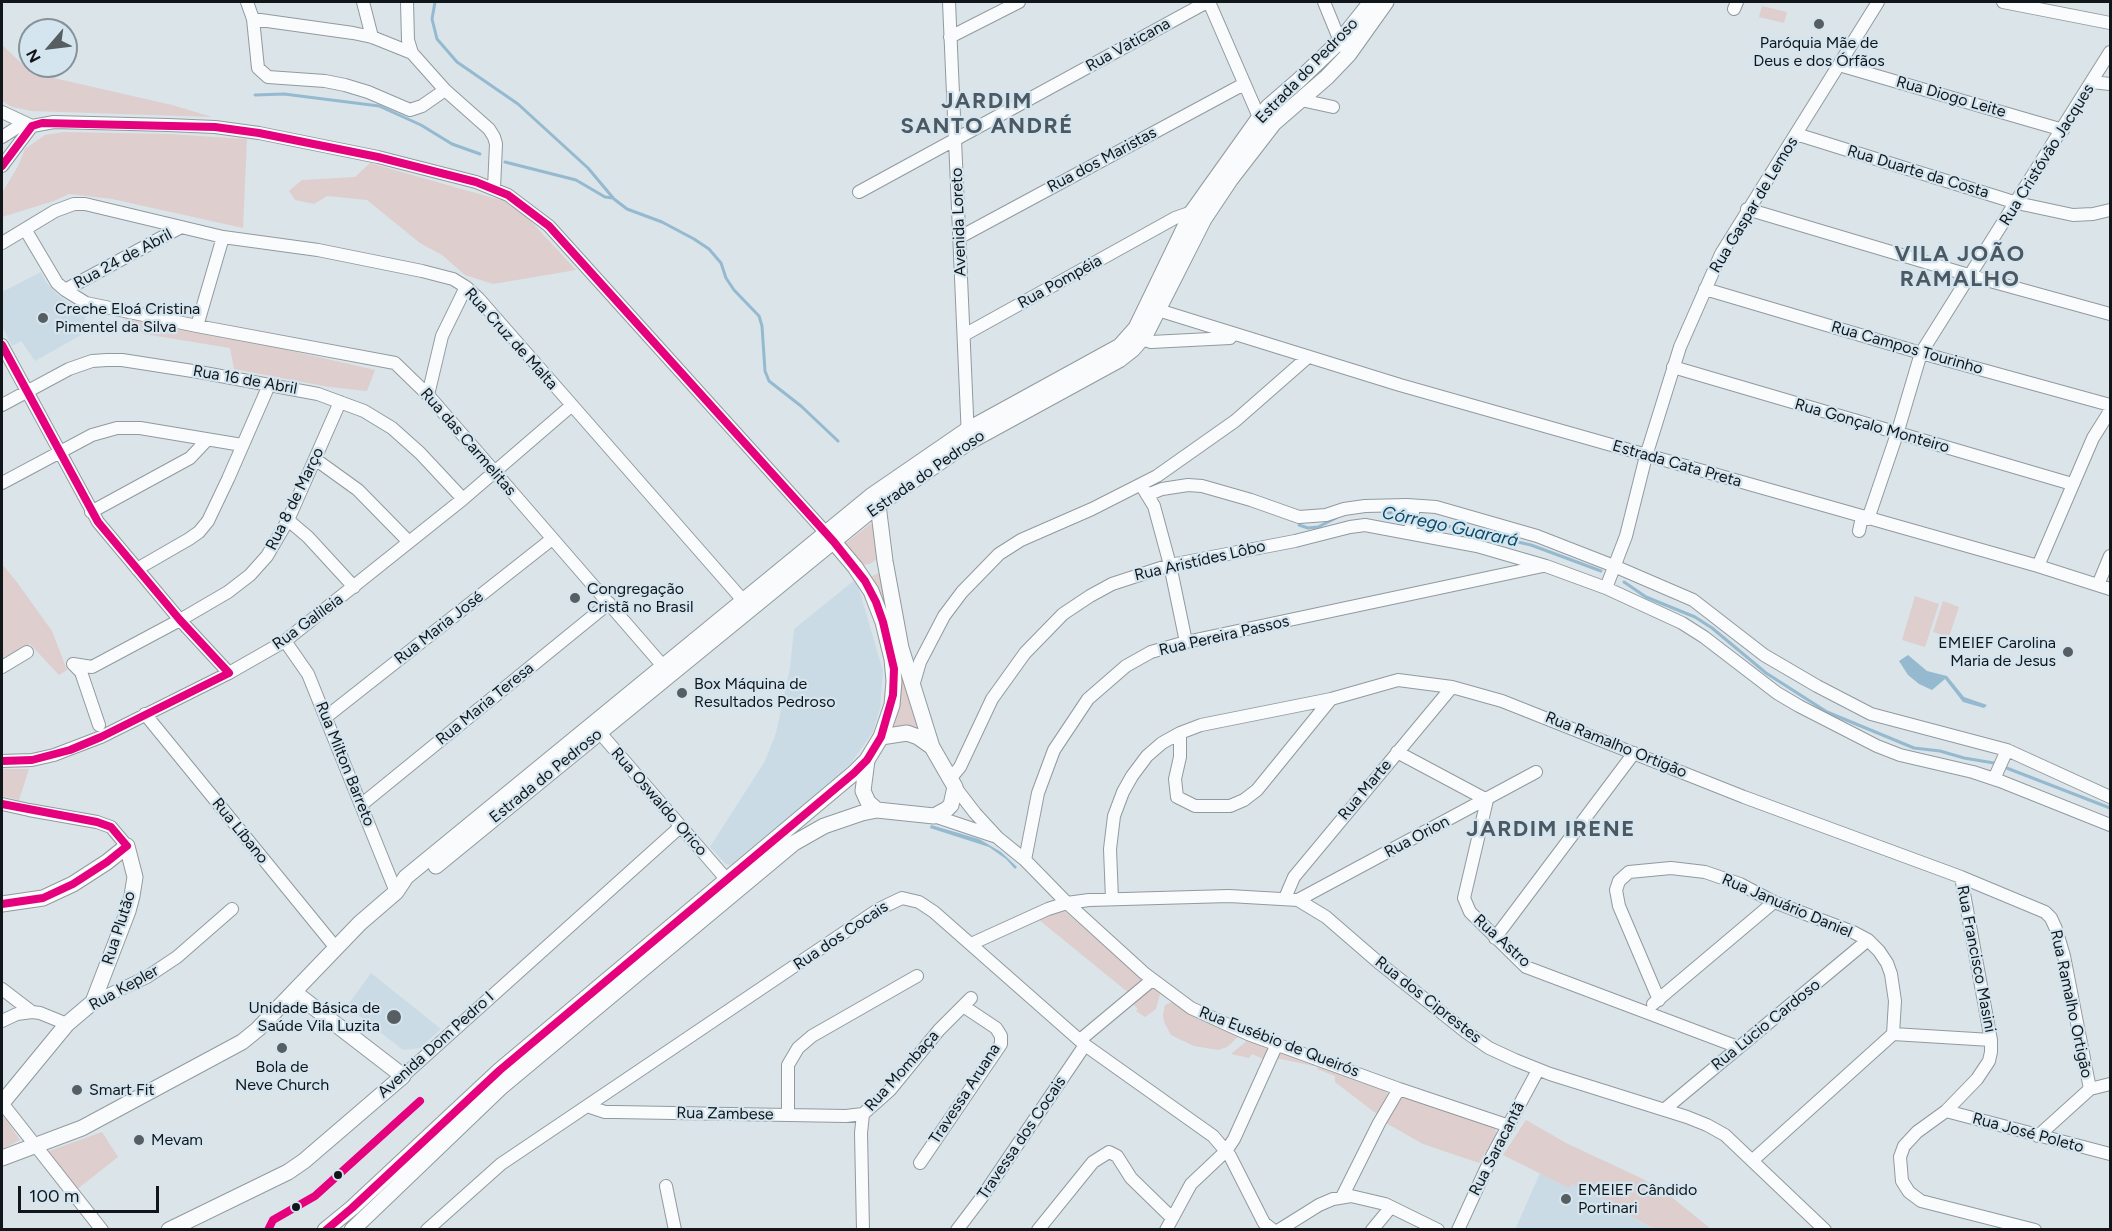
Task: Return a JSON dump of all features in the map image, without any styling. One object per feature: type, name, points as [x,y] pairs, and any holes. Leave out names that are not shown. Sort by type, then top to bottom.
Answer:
[{"type":"main road","name":"Estrada do Pedroso","points":[[1262,125],[1301,100],[1336,69],[1344,47],[1371,2]]},
{"type":"main road","name":"Estrada do Pedroso","points":[[2,1158],[82,1128],[230,1050],[258,1029],[336,948],[396,892],[412,886],[596,728],[874,501],[968,436],[1139,334],[1199,213],[1262,125],[1268,107],[1298,81],[1344,47],[1386,2]]},
{"type":"main road","name":"Rua Eusébio de Queirós","points":[[874,501],[894,620],[912,688],[932,747],[953,783]]},
{"type":"main road","points":[[325,1230],[352,1208],[500,1070],[867,760],[881,737],[894,695],[892,658],[876,602],[855,567],[830,537]]},
{"type":"main road","points":[[855,567],[868,569],[885,561]]},
{"type":"main road","points":[[881,737],[901,732],[907,733],[918,736],[932,747]]},
{"type":"main road","points":[[867,760],[863,791],[868,802],[878,810]]},
{"type":"main road","points":[[352,1230],[500,1088],[782,852],[824,826],[853,815],[878,810],[934,816],[947,810],[951,805],[953,783]]},
{"type":"main road","points":[[2,904],[43,898],[53,894],[107,862],[127,846]]},
{"type":"main road","name":"Rua Plutão","points":[[93,1002],[112,956],[132,896],[135,877],[127,846]]},
{"type":"main road","points":[[294,992],[403,1076]]},
{"type":"main road","name":"Rua Kepler","points":[[2,1103],[67,1024],[93,1002]]},
{"type":"main road","name":"Avenida Dom Pedro I","points":[[169,1230],[288,1172],[304,1161],[403,1076]]},
{"type":"street","points":[[247,2],[253,19],[257,62],[261,72],[268,77],[325,81],[345,85],[410,110],[422,106],[445,90]]},
{"type":"street","points":[[363,2],[372,37]]},
{"type":"street","points":[[407,2],[408,40],[412,53],[445,90],[489,129],[494,137],[496,144],[494,188]]},
{"type":"street","name":"Avenida Loreto","points":[[949,2],[968,436]]},
{"type":"street","points":[[950,37],[1018,2]]},
{"type":"street","points":[[1208,2],[1262,125]]},
{"type":"street","name":"Rua Vaticana","points":[[859,192],[1208,2]]},
{"type":"street","points":[[1324,2],[1344,47]]},
{"type":"street","name":"Rua Gaspar de Lemos","points":[[1606,588],[1626,536],[1646,456],[1673,368],[1705,289],[1715,252],[1748,209],[1878,2]]},
{"type":"street","points":[[2002,2],[2110,23]]},
{"type":"street","points":[[253,19],[372,37],[412,53]]},
{"type":"street","name":"Rua Cristóvão Jacques","points":[[1858,531],[1897,434],[1922,353],[2110,52]]},
{"type":"street","name":"Rua Diogo Leite","points":[[1839,65],[2062,130]]},
{"type":"street","points":[[2092,82],[2110,84]]},
{"type":"street","name":"Rua dos Maristas","points":[[960,237],[1244,84]]},
{"type":"street","points":[[1301,100],[1333,107]]},
{"type":"street","points":[[2,112],[28,125]]},
{"type":"street","points":[[2,137],[28,125],[54,122],[231,129],[378,157],[494,188],[508,195],[549,226],[830,537]]},
{"type":"street","points":[[2,166],[28,125]]},
{"type":"street","name":"Rua Duarte da Costa","points":[[1796,134],[2017,203],[2073,215],[2110,210]]},
{"type":"street","name":"Rua Cruz de Malta","points":[[2,243],[63,207],[85,204],[223,237],[318,250],[453,279],[479,299],[746,605]]},
{"type":"street","points":[[1748,209],[1971,276],[2110,314]]},
{"type":"street","name":"Rua Pompéia","points":[[964,335],[1175,218],[1199,213]]},
{"type":"street","name":"Rua 24 de Abril","points":[[65,290],[181,227]]},
{"type":"street","points":[[25,229],[51,274],[65,290]]},
{"type":"street","points":[[1156,229],[1164,230],[1185,242]]},
{"type":"street","points":[[197,326],[223,237]]},
{"type":"street","points":[[428,395],[442,336],[466,287]]},
{"type":"street","name":"Rua Campos Tourinho","points":[[1705,289],[2110,405]]},
{"type":"street","name":"Rua das Carmelitas","points":[[65,290],[80,300],[95,305],[395,363],[428,395],[667,670]]},
{"type":"street","name":"Estrada Cata Preta","points":[[1151,311],[1646,456],[2038,566],[2110,589]]},
{"type":"street","points":[[1182,340],[1192,332],[1192,322]]},
{"type":"street","name":"Estrada Cata Preta","points":[[1139,334],[1151,342],[1243,338]]},
{"type":"street","points":[[2,345],[91,513],[180,620],[230,673]]},
{"type":"street","points":[[1144,490],[1235,421],[1308,357]]},
{"type":"street","name":"Rua 16 de Abril","points":[[2,405],[80,364],[106,360],[122,360],[318,394],[364,411],[392,428],[420,453],[463,499]]},
{"type":"street","name":"Rua Gonçalo Monteiro","points":[[1673,368],[2072,484]]},
{"type":"street","points":[[137,569],[199,532],[217,504],[269,385]]},
{"type":"street","name":"Rua 8 de Março","points":[[99,725],[81,672],[73,664],[92,667],[180,620],[228,592],[250,575],[267,556],[288,520],[340,402]]},
{"type":"street","name":"Rua Galileia","points":[[2,761],[32,760],[54,755],[101,737],[230,673],[285,641],[463,499],[571,406]]},
{"type":"street","points":[[2038,566],[2093,438],[2110,411]]},
{"type":"street","points":[[2,483],[92,435],[117,428],[140,428],[242,445]]},
{"type":"street","points":[[91,513],[190,458],[207,440]]},
{"type":"street","points":[[315,459],[358,490],[409,542]]},
{"type":"street","points":[[912,688],[920,662],[944,616],[962,592],[999,554],[1021,540],[1092,509],[1144,490],[1188,485],[1202,486],[1299,517],[1326,515],[1365,506],[1436,507],[1537,536],[1693,600],[1764,655],[1816,686],[1871,714],[2007,750],[2110,797]]},
{"type":"street","points":[[1144,490],[1154,506],[1170,565],[1186,642]]},
{"type":"street","points":[[1410,532],[1414,506]]},
{"type":"street","points":[[288,520],[308,537],[354,587]]},
{"type":"street","name":"Rua Aristídes Lôbo","points":[[953,783],[985,713],[1002,684],[1025,653],[1063,614],[1105,588],[1136,575],[1170,565],[1365,525],[1477,546],[1546,566],[1606,588],[1682,622],[1784,697],[1876,746],[1900,755],[1994,779],[2110,825]]},
{"type":"street","name":"Rua Maria José","points":[[326,717],[552,538]]},
{"type":"street","points":[[1506,554],[1510,564],[1506,573]]},
{"type":"street","points":[[2098,585],[2110,556]]},
{"type":"street","name":"Rua Pereira Passos","points":[[1025,860],[1035,804],[1054,750],[1083,705],[1107,680],[1126,666],[1151,652],[1186,642],[1546,566]]},
{"type":"street","name":"Rua Maria Teresa","points":[[361,805],[609,603]]},
{"type":"street","name":"Rua Milton Barreto","points":[[285,641],[308,674],[396,892]]},
{"type":"street","points":[[2,667],[27,652]]},
{"type":"street","name":"Rua Ramalho Ortigão","points":[[1112,899],[1110,838],[1114,816],[1123,792],[1147,756],[1162,743],[1202,725],[1331,699],[1398,681],[1452,687],[1502,701],[1744,797],[1961,877],[2045,912],[2051,918],[2064,956],[2090,1089]]},
{"type":"street","name":"Rua Marte","points":[[1291,899],[1294,877],[1452,687]]},
{"type":"street","points":[[1180,733],[1180,757],[1175,779],[1178,797],[1195,806],[1230,806],[1244,800],[1257,789],[1331,699]]},
{"type":"street","name":"Rua Líbano","points":[[145,714],[336,948]]},
{"type":"street","name":"Rua Oswaldo Orico","points":[[596,728],[727,880]]},
{"type":"street","points":[[1994,779],[2007,750]]},
{"type":"street","points":[[1397,752],[1486,800]]},
{"type":"street","points":[[1495,938],[1634,753]]},
{"type":"street","name":"Rua Orion","points":[[1291,899],[1486,800],[1536,772]]},
{"type":"street","name":"Rua Eusébio de Queirós","points":[[953,783],[975,813],[998,838],[1025,860],[1067,903],[1152,980],[1197,1011],[1276,1044],[1509,1126]]},
{"type":"street","name":"Rua Astro","points":[[1486,800],[1464,898],[1470,912],[1495,938],[1526,967],[1738,1047]]},
{"type":"street","points":[[2,804],[97,822],[111,827],[127,846]]},
{"type":"street","name":"Rua Eusébio de Queirós","points":[[934,816],[998,838]]},
{"type":"street","name":"Avenida Dom Pedro I","points":[[403,1076],[680,827]]},
{"type":"street","name":"Rua Januário Daniel","points":[[1659,1000],[1619,906],[1616,890],[1619,881],[1629,872],[1671,868],[1705,872],[1740,884],[1774,902],[1868,940],[1879,951],[1891,974],[1895,1001],[1893,1034]]},
{"type":"street","name":"Rua Francisco Masini","points":[[1961,877],[1991,1040],[1989,1061],[1984,1070],[1946,1111],[1917,1132],[1904,1146],[1899,1157],[1902,1181],[1909,1192],[1921,1201],[2035,1230]]},
{"type":"street","points":[[971,944],[1048,909],[1067,903],[1112,899],[1229,897],[1291,899]]},
{"type":"street","name":"Rua dos Cocais","points":[[427,1230],[501,1164],[895,900],[909,898],[928,907],[1082,1042],[1221,1144],[1271,1229],[1318,1205],[1342,1197],[1358,1197],[1391,1207],[1438,1230]]},
{"type":"street","name":"Rua dos Ciprestes","points":[[1291,899],[1326,917],[1378,962],[1489,1048],[1538,1070],[1665,1109],[1707,1125],[1725,1135],[1825,1230]]},
{"type":"street","points":[[1645,1011],[1774,902]]},
{"type":"street","name":"Rua Kepler","points":[[93,1002],[147,977],[177,957],[232,909]]},
{"type":"street","name":"Rua Lúcio Cardoso","points":[[1665,1109],[1868,940]]},
{"type":"street","points":[[788,1114],[788,1065],[798,1048],[812,1036],[917,976]]},
{"type":"street","name":"Travessa dos Cocais","points":[[957,1230],[1048,1102],[1082,1042],[1152,980]]},
{"type":"street","points":[[2,989],[32,1012]]},
{"type":"street","name":"Rua Mombaça","points":[[863,1230],[861,1132],[863,1114],[890,1090],[939,1030],[967,1002]]},
{"type":"street","name":"Travessa Aruana","points":[[920,1162],[1001,1044],[1001,1036],[996,1028],[967,1002]]},
{"type":"street","points":[[2,1021],[17,1014],[32,1012],[67,1024]]},
{"type":"street","points":[[1753,1160],[1893,1034],[1991,1040]]},
{"type":"street","points":[[1166,1230],[1171,1216],[1191,1184],[1226,1151],[1276,1044]]},
{"type":"street","name":"Rua Saracantã","points":[[1458,1230],[1492,1156],[1538,1070]]},
{"type":"street","points":[[2038,1136],[2090,1089],[2110,1084]]},
{"type":"street","points":[[1342,1197],[1399,1089]]},
{"type":"street","points":[[2,1103],[102,1230]]},
{"type":"street","name":"Rua Zambese","points":[[587,1106],[605,1112],[863,1114]]},
{"type":"street","name":"Rua José Poleto","points":[[1946,1111],[2110,1154]]},
{"type":"street","points":[[1038,1230],[1093,1162],[1109,1152],[1117,1156],[1131,1178],[1171,1216]]},
{"type":"street","points":[[666,1186],[675,1230]]},
{"type":"street","points":[[1372,1230],[1391,1207]]},
{"type":"shaded area","points":[[1762,6],[1787,12],[1784,23],[1759,17]]},
{"type":"shaded area","points":[[2,45],[18,60],[18,78],[54,78],[172,105],[212,117],[32,111],[12,107],[2,101]]},
{"type":"shaded area","points":[[64,132],[168,134],[247,139],[243,228],[112,199],[69,194],[2,217],[2,193],[25,149],[45,135]]},
{"type":"shaded area","points":[[370,163],[504,201],[528,218],[576,270],[493,284],[465,275],[442,255],[420,243],[367,200],[327,196],[314,204],[295,200],[289,191],[302,180],[355,177]]},
{"type":"shaded area","name":"Creche Eloá Cristina Pimentel da Silva","points":[[41,272],[46,282],[57,294],[71,305],[87,311],[81,335],[35,361],[21,341],[12,346],[2,326],[2,292]]},
{"type":"shaded area","points":[[121,316],[222,335],[375,370],[367,391],[329,387],[234,369],[230,348],[144,334]]},
{"type":"shaded area","points":[[873,523],[878,558],[870,564],[862,565],[845,546]]},
{"type":"shaded area","points":[[2,564],[52,631],[67,670],[59,675],[30,644],[2,658]]},
{"type":"shaded area","points":[[882,573],[919,730],[894,727],[900,697],[870,577]]},
{"type":"shaded area","points":[[856,579],[883,671],[880,708],[873,732],[851,763],[836,778],[731,865],[726,864],[710,847],[765,761],[776,733],[790,668],[794,629]]},
{"type":"shaded area","points":[[1915,596],[1939,604],[1925,647],[1902,640]]},
{"type":"shaded area","points":[[1943,601],[1959,607],[1949,637],[1933,632]]},
{"type":"shaded area","points":[[2,769],[29,769],[19,800],[2,796]]},
{"type":"shaded area","points":[[1063,910],[1142,978],[1143,980],[1130,994],[1038,919]]},
{"type":"shaded area","name":"Unidade Básica de Saúde Vila Luzita","points":[[371,973],[441,1029],[420,1048],[403,1050],[347,1006]]},
{"type":"shaded area","points":[[1153,987],[1159,990],[1160,994],[1156,1009],[1145,1017],[1136,1011],[1138,1009],[1132,1003]]},
{"type":"shaded area","points":[[1172,1002],[1239,1036],[1227,1047],[1218,1050],[1194,1046],[1171,1035],[1163,1015],[1165,1005]]},
{"type":"shaded area","points":[[1249,1039],[1265,1045],[1268,1051],[1263,1059],[1252,1054],[1249,1058],[1231,1054]]},
{"type":"shaded area","points":[[1279,1052],[1384,1089],[1388,1095],[1378,1115],[1335,1082],[1335,1076],[1317,1069],[1318,1067],[1276,1058]]},
{"type":"shaded area","points":[[1401,1094],[1494,1127],[1497,1133],[1479,1163],[1423,1144],[1386,1123]]},
{"type":"shaded area","points":[[2,1117],[20,1140],[2,1149]]},
{"type":"shaded area","points":[[1526,1120],[1568,1144],[1641,1178],[1669,1195],[1711,1229],[1655,1229],[1607,1204],[1608,1201],[1572,1184],[1569,1188],[1503,1155]]},
{"type":"shaded area","points":[[102,1132],[118,1157],[76,1190],[48,1156],[49,1151]]},
{"type":"shaded area","name":"EMEIEF Cândido Portinari","points":[[1540,1173],[1569,1187],[1572,1183],[1608,1201],[1607,1204],[1654,1229],[1515,1230]]},
{"type":"water","points":[[1908,655],[1927,671],[1947,676],[1964,697],[1987,705],[1984,708],[1963,702],[1945,679],[1932,690],[1919,684],[1908,675],[1899,661]]},
{"type":"water","points":[[931,825],[979,839],[1001,852],[1017,867],[1015,869],[1006,859],[989,847],[930,828]]},
{"type":"waterway","points":[[435,2],[432,19],[437,39],[457,62],[518,104],[588,168],[614,199],[627,209],[662,222],[709,249],[721,263],[726,278],[734,290],[759,316],[762,326],[765,371],[769,381],[801,406],[838,441]]},
{"type":"waterway","points":[[255,95],[284,94],[379,106],[421,125],[452,144],[480,154]]},
{"type":"waterway","points":[[505,162],[576,180],[605,197],[613,198]]},
{"type":"waterway","name":"Córrego Guarará","points":[[1380,511],[1409,517]]},
{"type":"waterway","name":"Córrego Guarará","points":[[1299,525],[1308,528],[1318,527],[1336,518]]},
{"type":"waterway","name":"Córrego Guarará","points":[[1416,519],[1531,545],[1601,571]]},
{"type":"waterway","name":"Córrego Guarará","points":[[1624,582],[1646,597],[1695,617],[1712,628],[1766,673],[1827,712],[1914,748],[1940,751],[1994,763]]},
{"type":"waterway","name":"Córrego Guarará","points":[[2004,767],[2110,808]]},
{"type":"transit line","points":[[2,166],[32,126],[42,123],[215,127],[259,133],[378,157],[476,182],[508,195],[549,226],[834,542],[865,581],[883,622],[894,669],[893,695],[881,737],[867,760],[500,1070],[326,1230]]},
{"type":"transit line","points":[[2,345],[98,522],[180,620],[229,673],[101,737],[70,750],[32,760],[2,761]]},
{"type":"transit line","points":[[2,804],[97,822],[111,827],[127,846],[73,884],[43,898],[2,904]]},
{"type":"transit line","points":[[268,1230],[273,1220],[315,1196],[420,1101]]},
{"type":"place","name":"Paróquia Mãe de Deus e dos Órfãos","points":[[1819,24]]},
{"type":"place","name":"Creche Eloá Cristina Pimentel da Silva","points":[[43,318]]},
{"type":"place","name":"Congregação Cristã no Brasil","points":[[575,598]]},
{"type":"place","name":"EMEIEF Carolina Maria de Jesus","points":[[2068,652]]},
{"type":"place","name":"Box Máquina de Resultados Pedroso","points":[[682,693]]},
{"type":"place","name":"Unidade Básica de Saúde Vila Luzita","points":[[394,1017]]},
{"type":"place","name":"Bola de Neve Church","points":[[282,1048]]},
{"type":"place","name":"Smart Fit","points":[[77,1090]]},
{"type":"place","name":"Mevam","points":[[139,1140]]},
{"type":"place","name":"EMEIEF Cândido Portinari","points":[[1566,1199]]},
{"type":"district","name":"JARDIM SANTO ANDRÉ","points":[[987,114]]},
{"type":"district","name":"VILA JOÃO RAMALHO","points":[[1960,268]]},
{"type":"district","name":"JARDIM IRENE","points":[[1551,830]]}]
